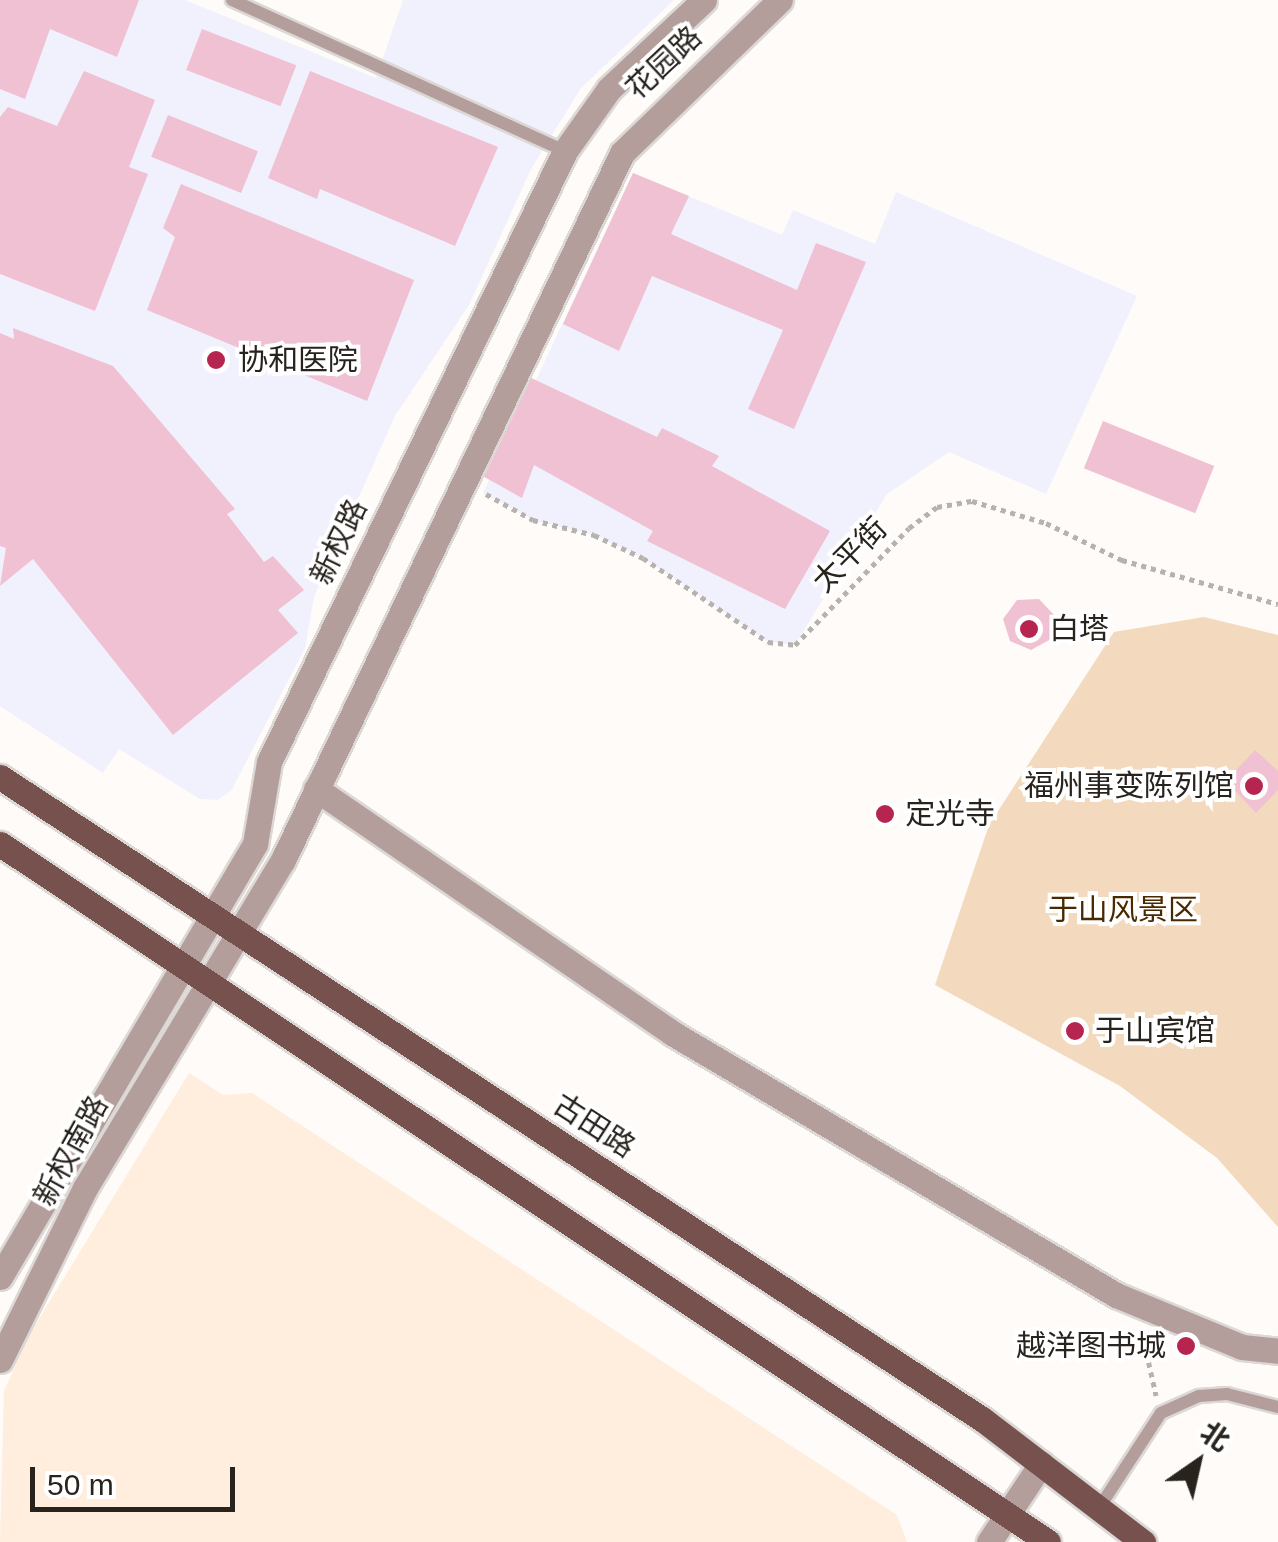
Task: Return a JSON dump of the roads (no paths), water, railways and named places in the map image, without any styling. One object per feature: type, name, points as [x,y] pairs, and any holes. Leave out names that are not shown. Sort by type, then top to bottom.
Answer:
[{"type":"main road","name":"古田路","points":[[0,777],[1041,1464],[1143,1542]]},
{"type":"main road","points":[[0,844],[210,980],[1048,1542]]},
{"type":"street","name":"花园路","points":[[565,151],[608,88],[704,0]]},
{"type":"street","name":"花园路","points":[[316,788],[605,183],[653,117],[780,0]]},
{"type":"street","name":"新权路","points":[[186,965],[255,844],[269,762],[565,151]]},
{"type":"street","points":[[210,980],[241,933],[316,788],[672,1033],[1116,1295],[1242,1347],[1278,1351]]},
{"type":"street","name":"新权南路","points":[[0,1277],[186,965]]},
{"type":"street","name":"新权南路","points":[[0,1360],[85,1188],[210,980]]},
{"type":"street","points":[[990,1542],[1041,1464]]},
{"type":"lane","points":[[232,0],[565,151]]},
{"type":"lane","points":[[1099,1508],[1161,1412],[1199,1396],[1228,1394],[1278,1407]]},
{"type":"place","name":"协和医院","points":[[216,360]]},
{"type":"place","name":"白塔","points":[[1029,629]]},
{"type":"place","name":"福州事变陈列馆","points":[[1254,786]]},
{"type":"place","name":"定光寺","points":[[885,814]]},
{"type":"place","name":"于山宾馆","points":[[1075,1031]]},
{"type":"place","name":"越洋图书城","points":[[1186,1346]]},
{"type":"park label","name":"于山风景区","points":[[1123,910]]}]
